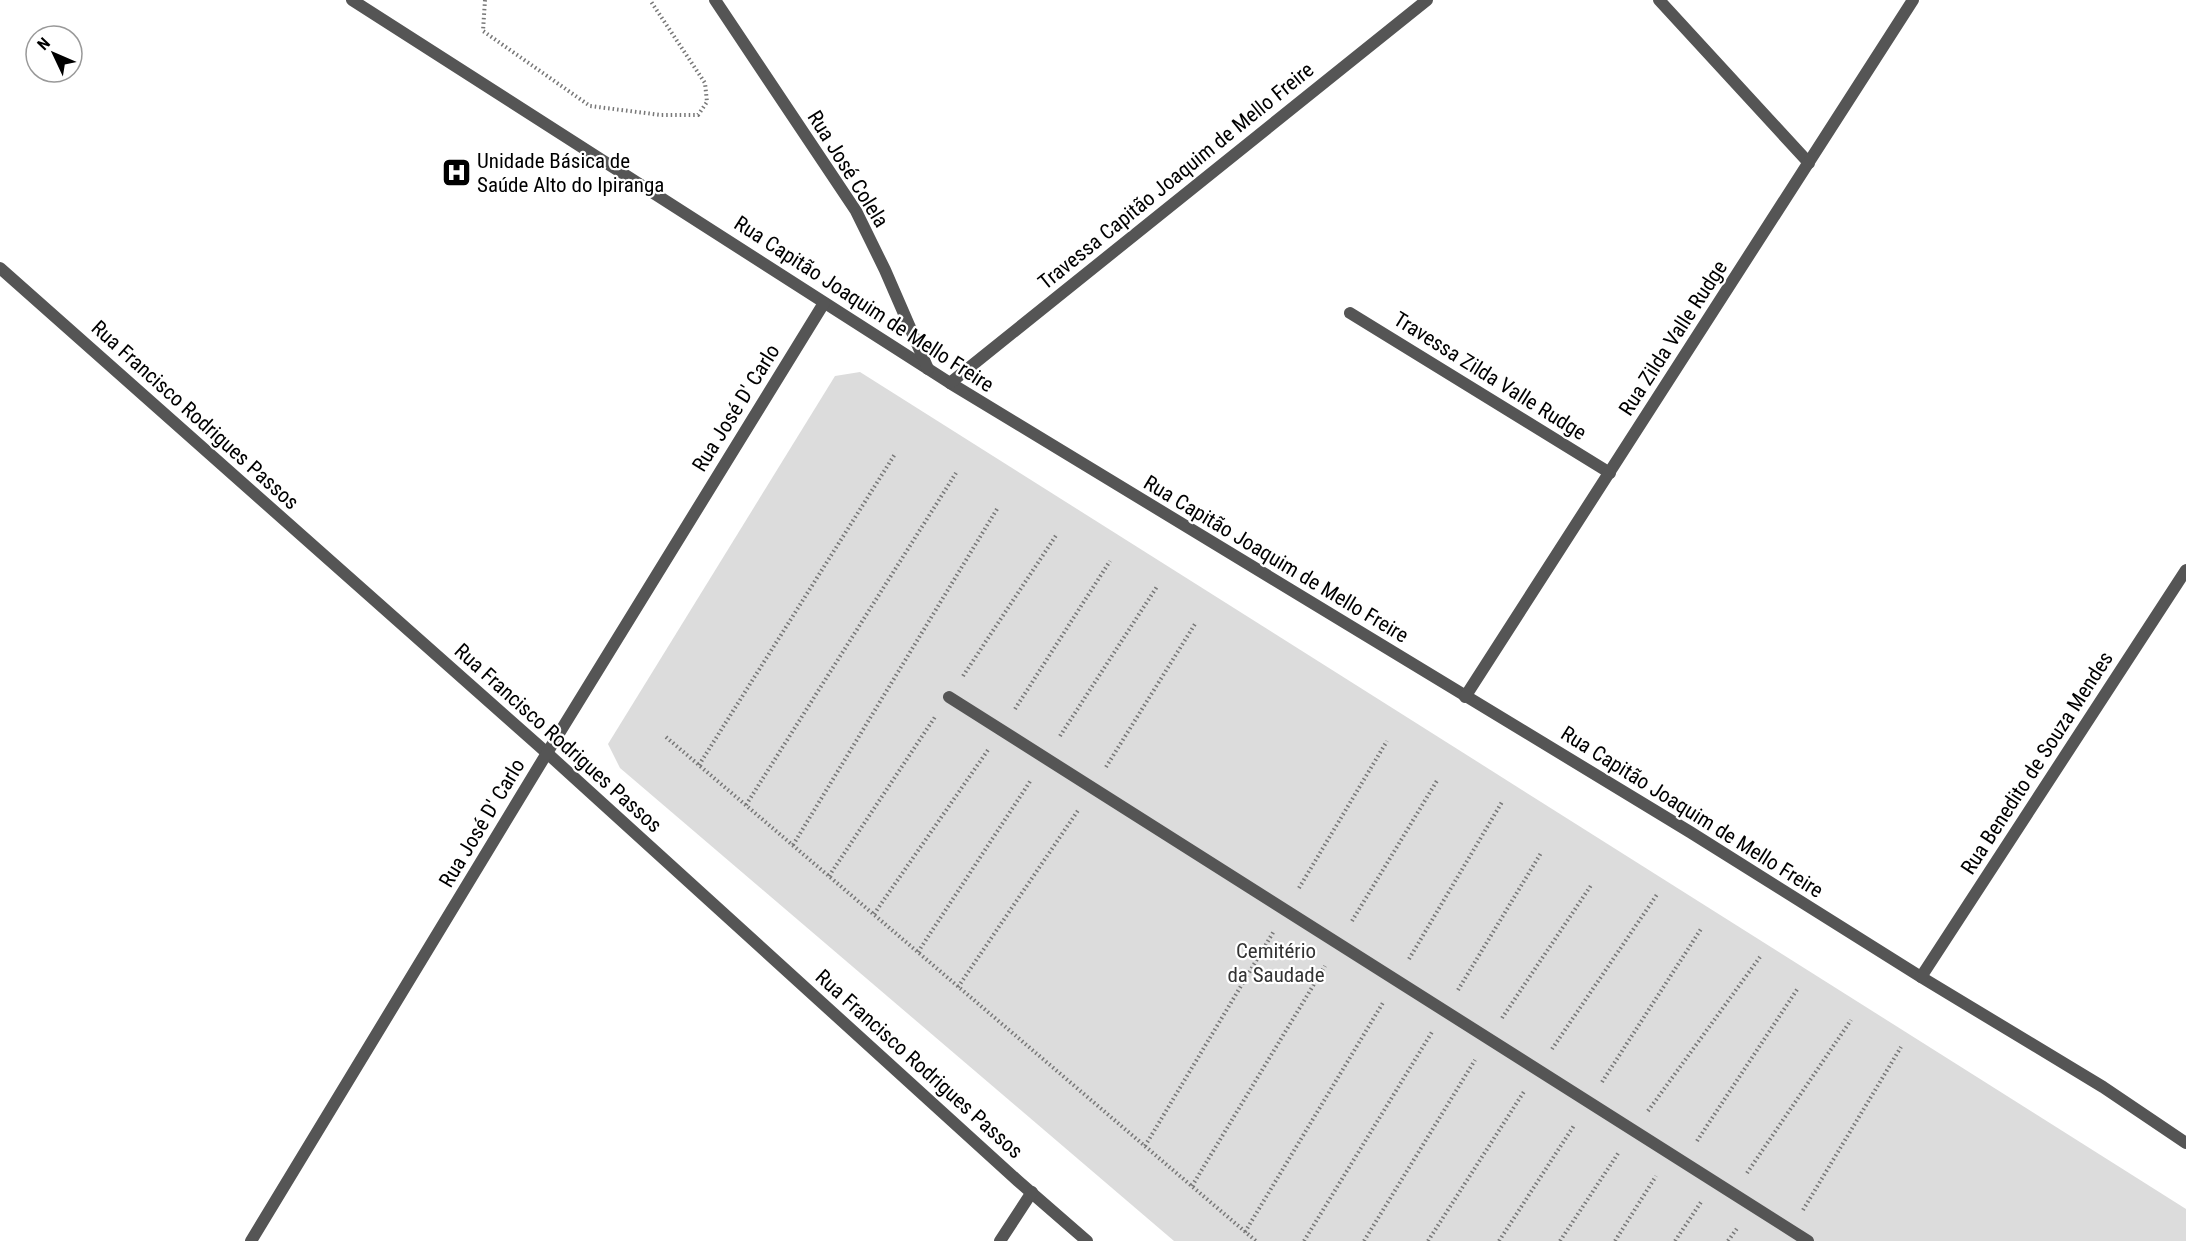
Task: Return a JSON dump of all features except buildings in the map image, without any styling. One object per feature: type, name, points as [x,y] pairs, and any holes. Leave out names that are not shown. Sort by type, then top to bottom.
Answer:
[{"type":"street","name":"Rua Capitão Joaquim de Mello Freire","points":[[352,0],[950,383],[1690,832],[1921,977],[2103,1087],[2186,1143]]},
{"type":"street","name":"Rua José Colela","points":[[715,0],[856,211],[885,270],[928,369]]},
{"type":"street","name":"Travessa Capitão Joaquim de Mello Freire","points":[[950,383],[1427,0]]},
{"type":"street","points":[[1659,0],[1809,163]]},
{"type":"street","name":"Rua Zilda Valle Rudge","points":[[1465,697],[1913,0]]},
{"type":"street","name":"Rua Francisco Rodrigues Passos","points":[[0,267],[547,753],[1087,1241]]},
{"type":"street","name":"Rua José D' Carlo","points":[[251,1241],[824,303]]},
{"type":"street","name":"Travessa Zilda Valle Rudge","points":[[1350,313],[1610,473]]},
{"type":"street","name":"Rua Benedito de Souza Mendes","points":[[1921,977],[2186,570]]},
{"type":"street","points":[[949,697],[1808,1241]]},
{"type":"street","points":[[1000,1241],[1032,1192]]},
{"type":"path","points":[[485,0],[483,31],[590,106],[661,115],[698,115],[707,102],[705,82],[650,0]]},
{"type":"path","points":[[699,765],[895,453]]},
{"type":"path","points":[[746,805],[956,473]]},
{"type":"path","points":[[793,845],[998,509]]},
{"type":"path","points":[[666,736],[1256,1241]]},
{"type":"path","points":[[1145,1146],[1387,741]]},
{"type":"path","points":[[1192,1186],[1438,779]]},
{"type":"path","points":[[1245,1232],[1502,802]]},
{"type":"path","points":[[1304,1241],[1541,853]]},
{"type":"path","points":[[1560,1241],[1634,1131],[1760,957]]},
{"type":"path","points":[[1683,1161],[1798,988]]},
{"type":"path","points":[[1733,1193],[1851,1020]]},
{"type":"path","points":[[1791,1230],[1901,1047]]},
{"type":"path","points":[[1615,1241],[1670,1154]]},
{"type":"path","points":[[1675,1241],[1714,1181]]},
{"type":"green space","name":"Cemitério da Saudade","points":[[860,372],[2186,1209],[2186,1241],[1174,1241],[620,768],[608,744],[835,376]]},
{"type":"place","name":"Unidade Básica de Saúde Alto do Ipiranga","points":[[456,173]]}]
